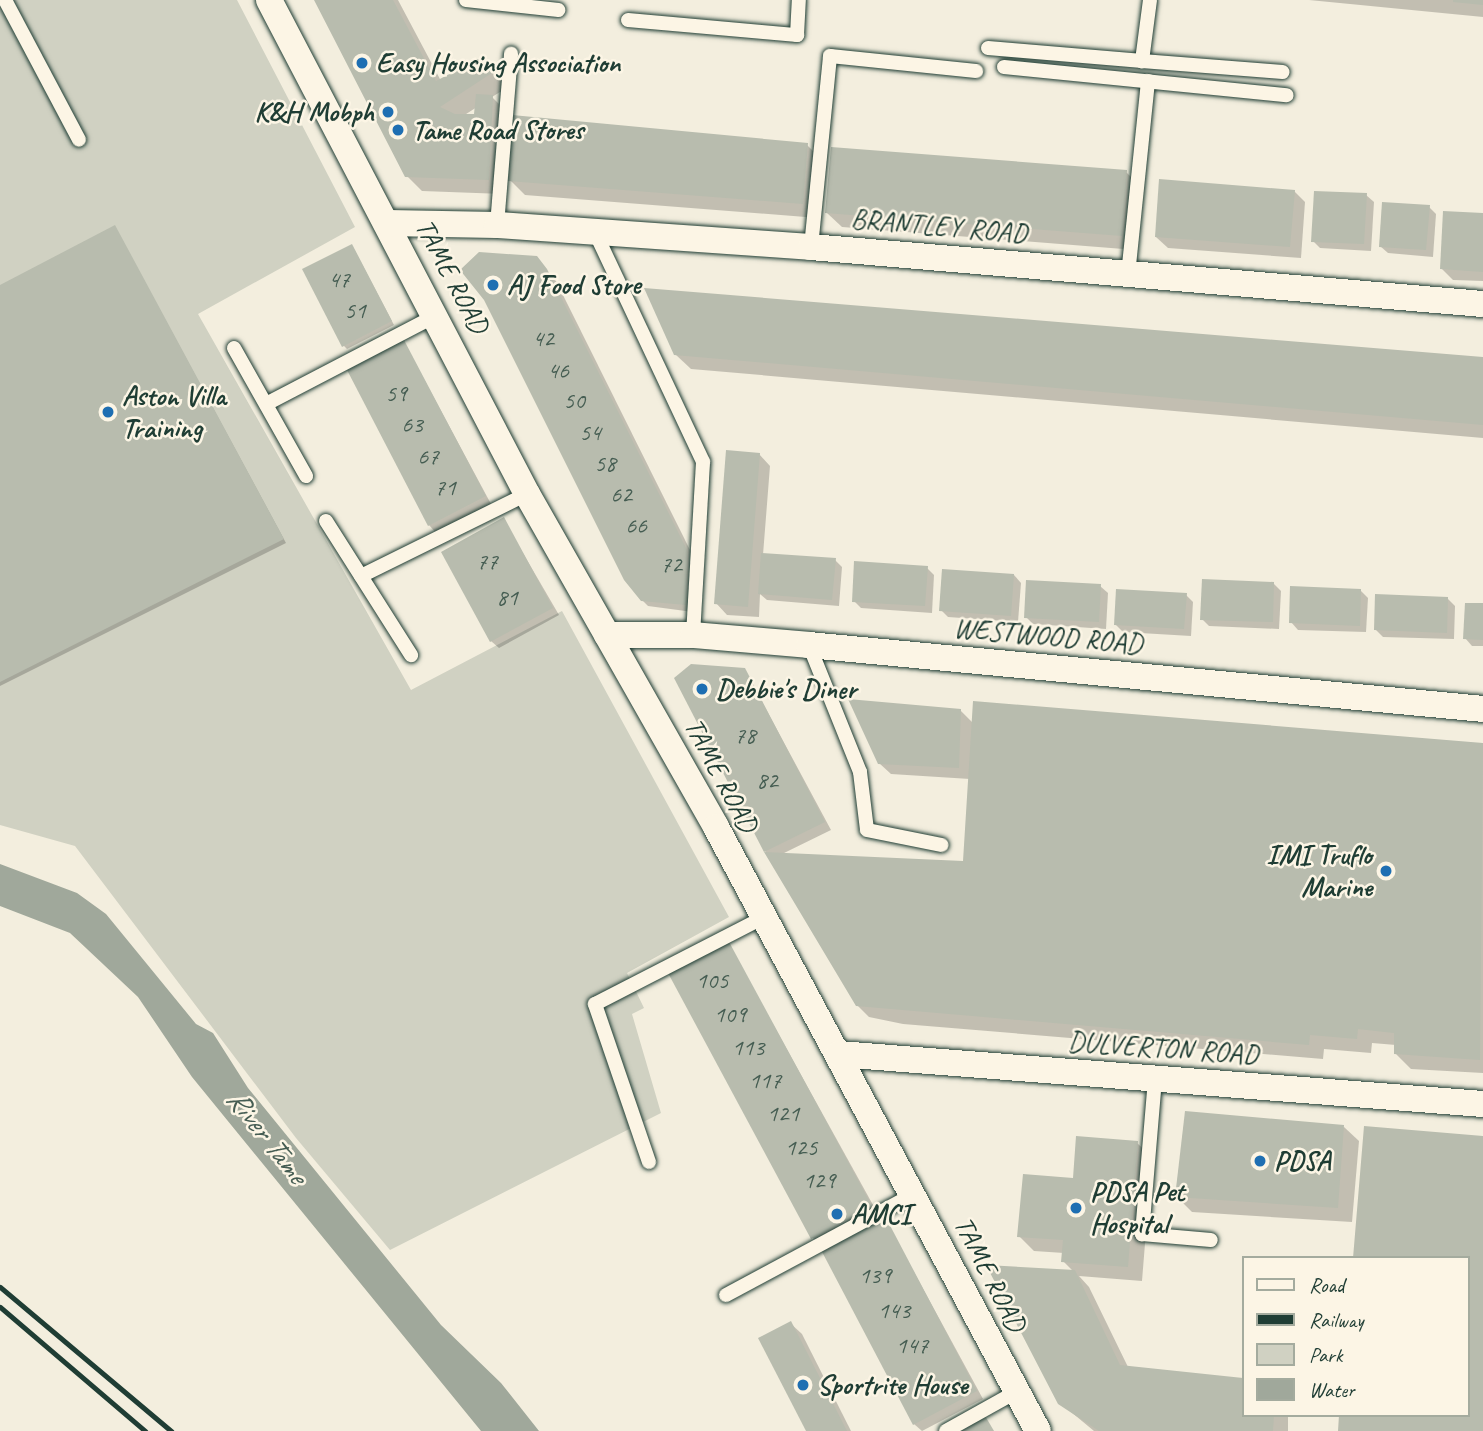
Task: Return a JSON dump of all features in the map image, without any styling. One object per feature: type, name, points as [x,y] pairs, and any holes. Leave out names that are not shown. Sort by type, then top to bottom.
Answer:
[{"type":"street","name":"TAME ROAD","points":[[269,0],[438,315],[527,494],[839,1054],[1038,1431]]},
{"type":"street","name":"BRANTLEY ROAD","points":[[388,223],[496,225],[811,247],[1483,304]]},
{"type":"street","name":"WESTWOOD ROAD","points":[[607,635],[693,635],[1483,709]]},
{"type":"street","name":"DULVERTON ROAD","points":[[839,1054],[1483,1104]]},
{"type":"lane","points":[[5,0],[79,140]]},
{"type":"lane","points":[[466,0],[558,10]]},
{"type":"lane","points":[[628,20],[797,35],[799,0]]},
{"type":"lane","points":[[1142,61],[1150,0]]},
{"type":"lane","points":[[988,48],[1283,72]]},
{"type":"lane","points":[[496,225],[511,54]]},
{"type":"lane","points":[[811,247],[830,56],[976,71]]},
{"type":"lane","points":[[1004,67],[1287,95]]},
{"type":"lane","points":[[1129,275],[1148,81]]},
{"type":"lane","points":[[595,232],[703,462],[693,635]]},
{"type":"lane","points":[[268,403],[438,315]]},
{"type":"lane","points":[[234,348],[268,403],[306,476]]},
{"type":"lane","points":[[361,576],[527,494]]},
{"type":"lane","points":[[326,521],[411,655]]},
{"type":"lane","points":[[809,645],[860,772],[867,830],[943,845]]},
{"type":"lane","points":[[649,1162],[595,1004],[762,918]]},
{"type":"lane","points":[[1155,1079],[1142,1234],[1212,1240]]},
{"type":"lane","points":[[726,1295],[914,1194]]},
{"type":"lane","points":[[946,1431],[1016,1392]]},
{"type":"green space","points":[[0,0],[237,0],[355,227],[198,314],[411,690],[562,611],[729,917],[627,973],[644,1008],[632,1014],[661,1113],[390,1250],[296,1138],[75,846],[0,825]]},
{"type":"water","name":"River Tame","points":[[0,864],[77,893],[106,914],[196,1024],[213,1033],[248,1088],[441,1325],[501,1383],[539,1431],[481,1431],[192,1077],[138,997],[70,933],[0,906]]},
{"type":"building","points":[[314,0],[393,0],[436,81],[484,56],[495,71],[440,107],[455,114],[474,114],[476,94],[493,95],[489,180],[405,177]]},
{"type":"building","points":[[1483,0],[1483,5],[1453,2]]},
{"type":"building","points":[[512,115],[808,143],[803,204],[508,181]]},
{"type":"building","points":[[831,147],[1127,170],[1122,236],[825,213]]},
{"type":"building","points":[[1159,179],[1295,190],[1290,247],[1155,237]]},
{"type":"building","points":[[1314,191],[1367,193],[1364,244],[1311,242]]},
{"type":"building","points":[[1382,202],[1430,205],[1426,250],[1379,247]]},
{"type":"building","points":[[1443,211],[1483,213],[1483,272],[1440,269]]},
{"type":"building","name":"Aston Villa Training","points":[[115,225],[284,539],[0,682],[0,285]]},
{"type":"building","points":[[352,244],[392,321],[342,347],[302,269]]},
{"type":"building","points":[[479,252],[537,256],[547,269],[687,550],[686,605],[641,601],[624,580],[484,300],[460,270]]},
{"type":"building","points":[[644,288],[1483,357],[1483,425],[674,355]]},
{"type":"building","points":[[404,340],[486,496],[428,526],[347,370]]},
{"type":"building","points":[[726,450],[760,453],[748,607],[714,604]]},
{"type":"building","points":[[504,517],[553,608],[490,642],[441,552]]},
{"type":"building","points":[[761,553],[836,558],[832,600],[758,594]]},
{"type":"building","points":[[854,561],[928,566],[925,606],[852,602]]},
{"type":"building","points":[[942,569],[1014,574],[1011,616],[939,611]]},
{"type":"building","points":[[1202,579],[1274,582],[1273,622],[1200,620]]},
{"type":"building","points":[[1026,580],[1101,584],[1099,622],[1024,618]]},
{"type":"building","points":[[1290,586],[1361,589],[1360,626],[1289,623]]},
{"type":"building","points":[[1116,589],[1187,593],[1184,629],[1114,625]]},
{"type":"building","points":[[1375,594],[1448,597],[1447,633],[1374,630]]},
{"type":"building","points":[[1465,603],[1483,603],[1483,640],[1463,639]]},
{"type":"building","points":[[691,664],[745,668],[825,822],[764,852],[674,678]]},
{"type":"building","points":[[848,699],[961,709],[959,768],[878,764]]},
{"type":"building","points":[[973,701],[1483,743],[1480,1060],[1394,1054],[1394,1033],[1358,1029],[1357,1039],[1310,1035],[1309,1045],[856,1006],[764,852],[963,861]]},
{"type":"building","points":[[728,940],[872,1206],[811,1239],[668,973]]},
{"type":"building","name":"PDSA","points":[[1185,1111],[1344,1125],[1338,1208],[1175,1197]]},
{"type":"building","points":[[1364,1126],[1483,1136],[1483,1431],[1338,1431],[1339,1417],[1469,1417],[1469,1256],[1353,1256]]},
{"type":"building","name":"PDSA Pet Hospital","points":[[1076,1136],[1138,1141],[1128,1267],[1061,1262],[1063,1240],[1017,1237],[1023,1174],[1073,1178]]},
{"type":"building","points":[[884,1214],[977,1391],[913,1425],[820,1248]]},
{"type":"building","points":[[986,1265],[1075,1270],[1120,1365],[1242,1378],[1242,1417],[1274,1417],[1273,1431],[1099,1431],[1058,1404]]},
{"type":"building","name":"Sportrite House","points":[[791,1321],[847,1431],[806,1431],[758,1338]]},
{"type":"building","points":[[984,1414],[994,1431],[954,1431]]},
{"type":"railway","points":[[0,1287],[171,1431]]},
{"type":"railway","points":[[0,1307],[145,1431]]},
{"type":"place","name":"Easy Housing Association","points":[[362,63]]},
{"type":"place","name":"K&H Mobph","points":[[388,112]]},
{"type":"place","name":"Tame Road Stores","points":[[398,130]]},
{"type":"place","name":"AJ Food Store","points":[[493,285]]},
{"type":"place","name":"Aston Villa Training","points":[[108,412]]},
{"type":"place","name":"Debbie's Diner","points":[[702,689]]},
{"type":"place","name":"IMI Truflo Marine","points":[[1386,871]]},
{"type":"place","name":"PDSA","points":[[1260,1161]]},
{"type":"place","name":"PDSA Pet Hospital","points":[[1076,1208]]},
{"type":"place","name":"AMCI","points":[[837,1214]]},
{"type":"place","name":"Sportrite House","points":[[803,1385]]}]
